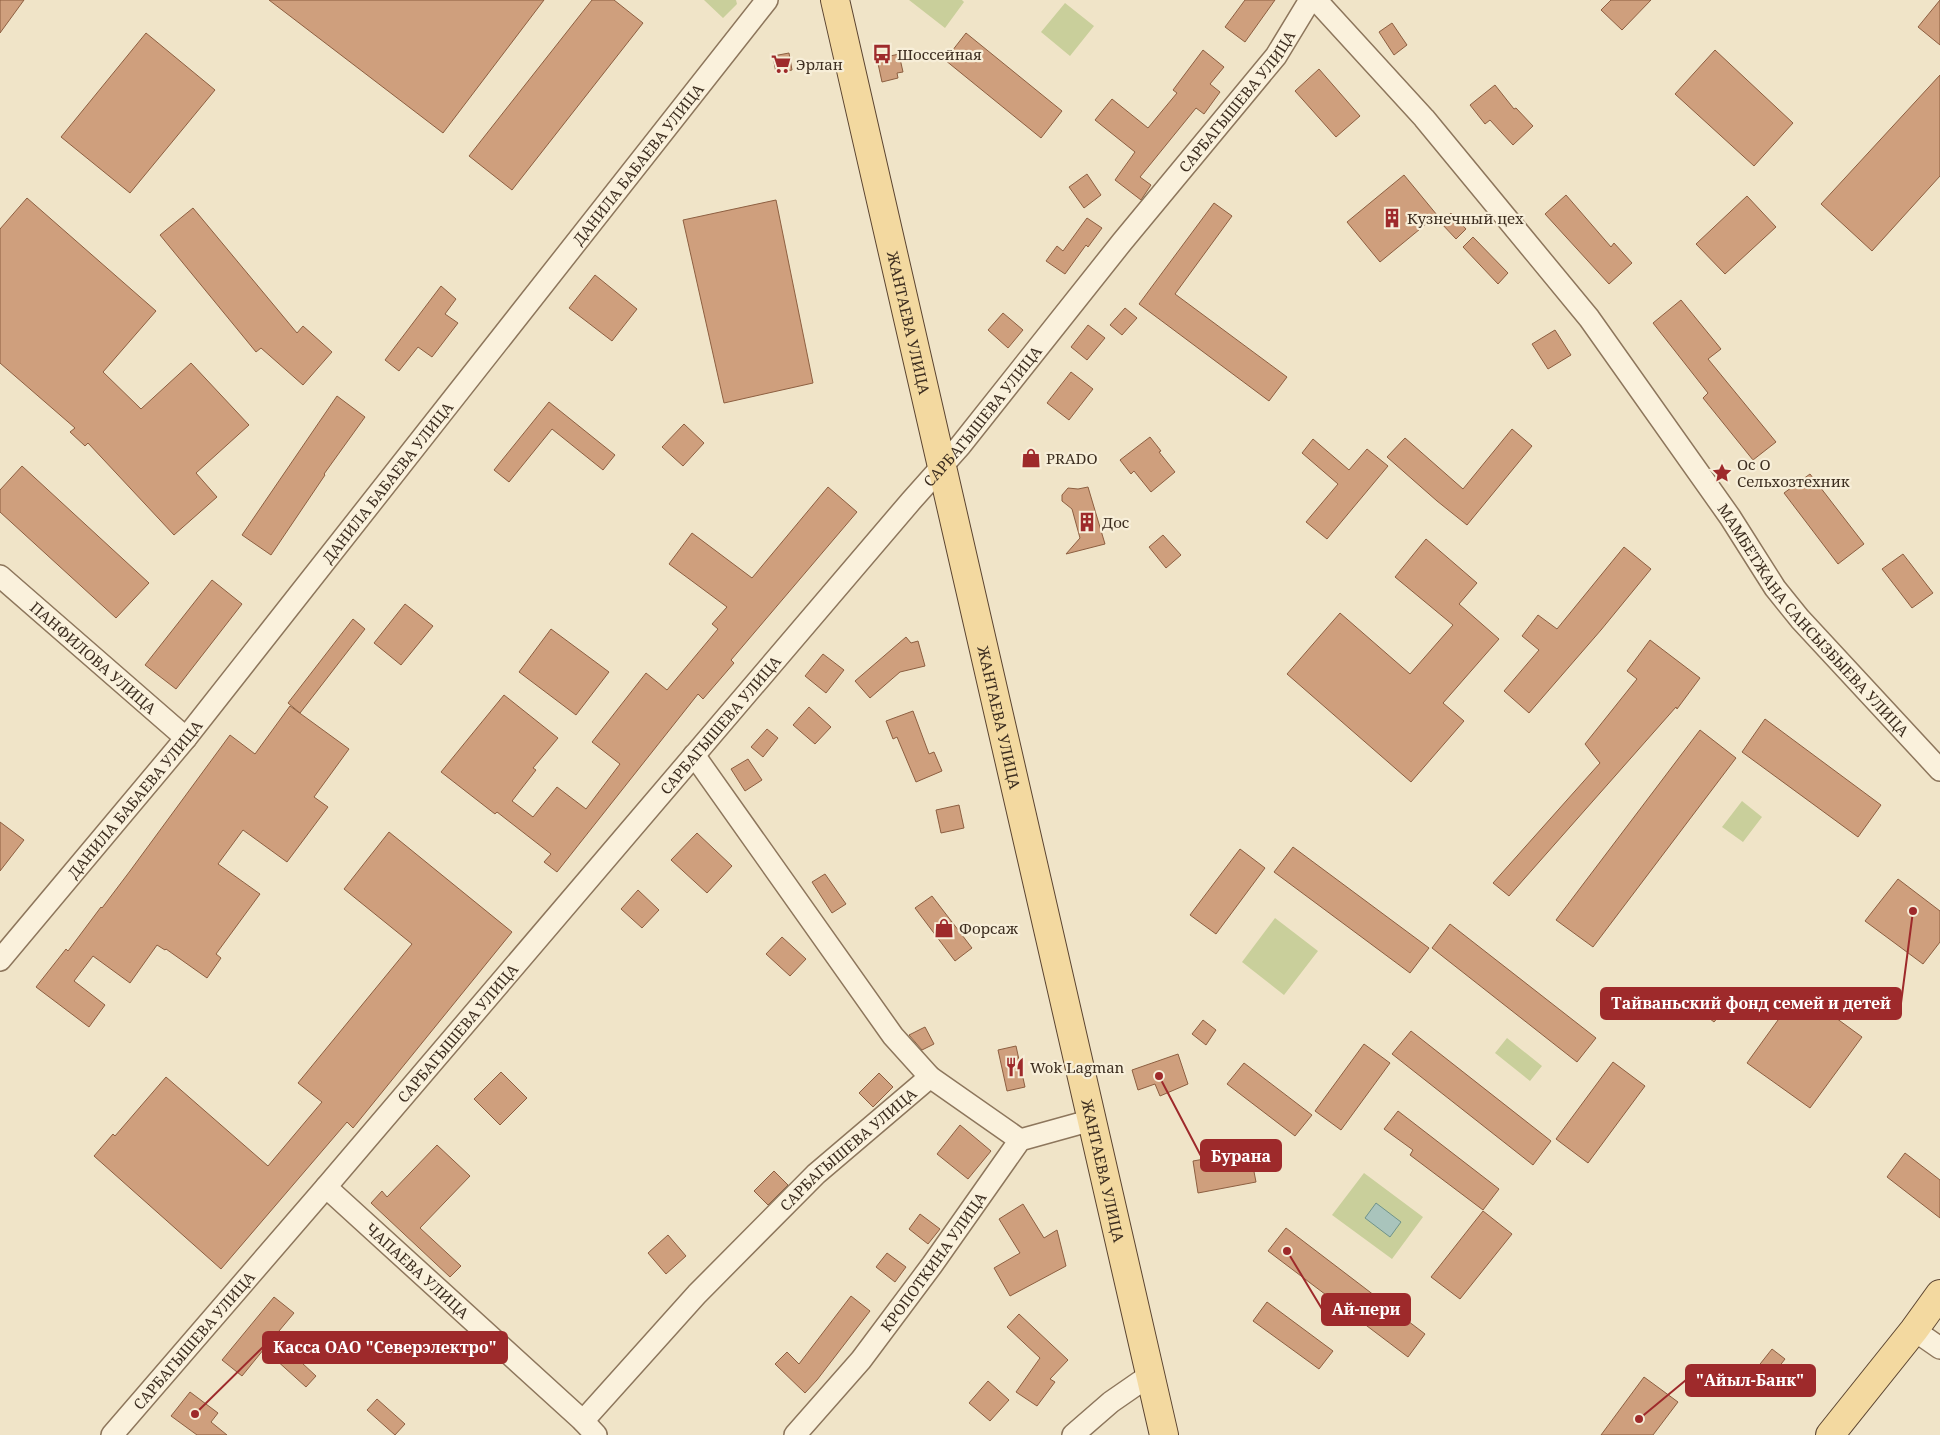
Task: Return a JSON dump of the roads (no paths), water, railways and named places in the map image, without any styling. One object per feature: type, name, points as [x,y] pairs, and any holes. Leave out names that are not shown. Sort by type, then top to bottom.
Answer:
[{"type":"main road","name":"ЖАНТАЕВА УЛИЦА","points":[[835,0],[1164,1435]]},
{"type":"main road","points":[[1830,1435],[1914,1330],[1940,1294]]},
{"type":"street","name":"ДАНИЛА БАБАЕВА УЛИЦА","points":[[0,960],[186,738],[768,0]]},
{"type":"street","name":"САРБАГЫШЕВА УЛИЦА","points":[[112,1435],[911,501],[942,468],[1122,242],[1276,56],[1310,0]]},
{"type":"street","name":"МАМБЕТЖАНА САНСЫЗБЫЕВА УЛИЦА","points":[[1316,0],[1424,118],[1589,318],[1730,517],[1775,588],[1800,619],[1940,770]]},
{"type":"street","name":"ПАНФИЛОВА УЛИЦА","points":[[0,576],[186,738]]},
{"type":"street","points":[[694,755],[894,1036],[930,1077],[1020,1140],[1092,1120]]},
{"type":"street","name":"САРБАГЫШЕВА УЛИЦА","points":[[589,1428],[697,1294],[816,1174],[930,1077]]},
{"type":"street","name":"КРОПОТКИНА УЛИЦА","points":[[795,1435],[861,1360],[932,1265],[1020,1140]]},
{"type":"street","name":"ЧАПАЕВА УЛИЦА","points":[[326,1187],[589,1428]]},
{"type":"street","points":[[1914,1330],[1940,1348]]},
{"type":"street","points":[[1073,1435],[1110,1402],[1150,1375]]},
{"type":"water","points":[[1376,1203],[1401,1222],[1390,1237],[1365,1218]]},
{"type":"place","name":"Шоссейная","points":[[882,54]]},
{"type":"place","name":"Эрлан","points":[[781,64]]},
{"type":"place","name":"Кузнечный цех","points":[[1392,218]]},
{"type":"place","name":"PRADO","points":[[1031,458]]},
{"type":"place","name":"Ос О Сельхозтехник","points":[[1722,473]]},
{"type":"place","name":"Дос","points":[[1087,522]]},
{"type":"place","name":"Тайваньский фонд семей и детей","points":[[1913,911]]},
{"type":"place","name":"Форсаж","points":[[944,928]]},
{"type":"place","name":"Wok Lagman","points":[[1015,1067]]},
{"type":"place","name":"Бурана","points":[[1159,1076]]},
{"type":"place","name":"Ай-пери","points":[[1287,1251]]},
{"type":"place","name":"Касса ОАО \"Северэлектро\"","points":[[195,1414]]},
{"type":"place","name":"\"Айыл-Банк\"","points":[[1639,1419]]}]
